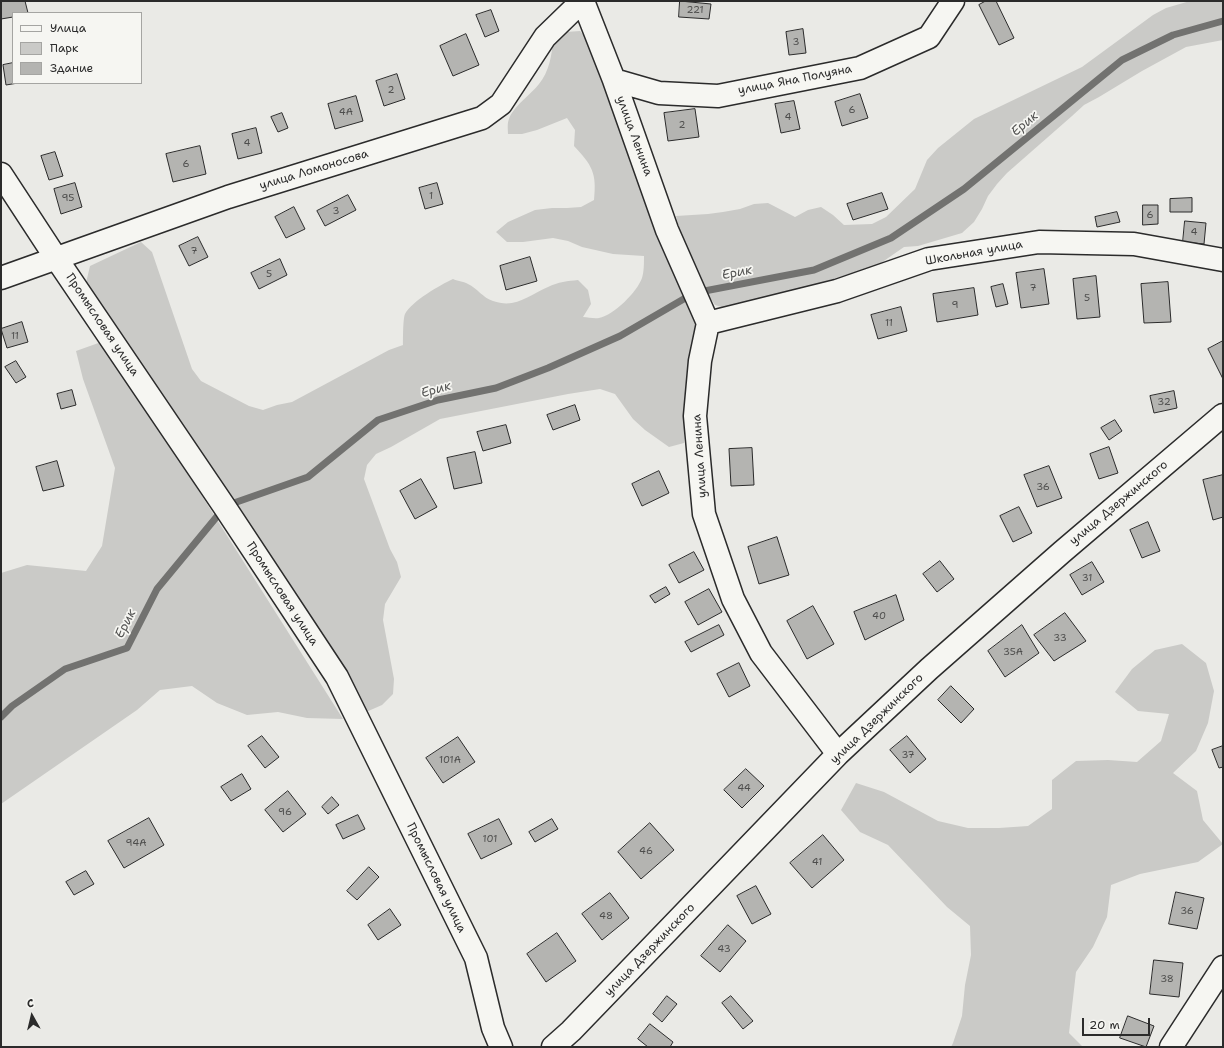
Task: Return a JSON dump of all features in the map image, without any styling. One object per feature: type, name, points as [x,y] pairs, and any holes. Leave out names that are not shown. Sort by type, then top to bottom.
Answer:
[{"type":"street","name":"улица Ленина","points":[[582,1],[614,80],[667,230],[708,323],[700,361],[695,416],[704,514],[733,599],[761,653],[838,754]]},
{"type":"street","name":"улица Ломоносова","points":[[1,278],[228,197],[482,118],[501,104],[544,37],[582,1]]},
{"type":"street","name":"улица Яна Полуяна","points":[[614,80],[659,94],[718,96],[860,68],[929,37],[953,1]]},
{"type":"street","name":"Промысловая улица","points":[[1,174],[56,258],[226,508],[337,678],[476,958],[493,1028],[501,1047]]},
{"type":"street","name":"Школьная улица","points":[[708,323],[837,291],[929,259],[1039,242],[1134,244],[1223,260]]},
{"type":"street","name":"улица Дзержинского","points":[[553,1047],[572,1031],[838,754],[929,669],[1062,552],[1223,414]]},
{"type":"street","points":[[1171,1047],[1223,967]]},
{"type":"green space","points":[[1190,1],[1223,1],[1223,40],[1186,47],[1084,105],[1007,173],[988,196],[974,222],[962,233],[918,246],[904,247],[878,265],[734,311],[715,305],[689,265],[676,216],[723,212],[740,209],[754,204],[768,203],[795,217],[808,210],[821,207],[844,225],[872,224],[886,217],[915,189],[927,160],[938,148],[974,119],[1082,67],[1153,15],[1166,8]]},
{"type":"green space","points":[[580,31],[590,42],[637,165],[655,231],[702,318],[686,391],[684,443],[669,447],[645,430],[633,419],[615,394],[600,389],[440,419],[376,454],[367,465],[364,479],[390,549],[397,562],[401,577],[385,604],[383,620],[394,679],[393,694],[382,705],[366,712],[312,623],[86,283],[90,266],[141,242],[152,252],[192,369],[201,381],[249,406],[263,410],[292,402],[389,350],[403,345],[405,314],[414,304],[427,294],[453,279],[471,286],[489,300],[501,303],[516,302],[556,284],[578,280],[588,290],[591,304],[583,317],[597,318],[605,316],[618,308],[639,284],[643,273],[644,256],[613,254],[582,247],[568,241],[553,238],[523,242],[507,242],[496,232],[508,222],[535,210],[581,207],[594,200],[594,176],[589,164],[574,146],[575,130],[567,118],[537,130],[522,134],[508,134],[508,122],[514,110],[539,84],[548,69],[553,40],[566,32]]},
{"type":"green space","points":[[104,341],[343,719],[307,718],[278,712],[247,715],[217,703],[192,686],[160,690],[137,710],[1,804],[1,573],[27,565],[86,571],[102,546],[115,468],[83,379],[76,351]]},
{"type":"green space","points":[[1182,644],[1206,663],[1214,691],[1208,723],[1196,751],[1173,773],[1197,791],[1203,820],[1223,844],[1198,862],[1140,874],[1111,885],[1107,917],[1093,947],[1076,972],[1069,1033],[1083,1047],[951,1047],[962,1016],[965,985],[971,955],[970,926],[947,907],[888,845],[860,832],[841,810],[856,783],[884,792],[938,821],[968,828],[1028,826],[1052,809],[1052,780],[1076,761],[1108,760],[1137,762],[1161,741],[1169,714],[1138,711],[1115,692],[1132,669],[1155,650]]},
{"type":"building","points":[[1,1],[25,1],[28,12],[12,12],[12,17],[1,19]]},
{"type":"building","points":[[680,1],[711,4],[709,19],[679,17]]},
{"type":"building","points":[[986,1],[996,1],[1014,38],[999,45],[979,5]]},
{"type":"building","points":[[491,10],[499,31],[485,37],[476,15]]},
{"type":"building","points":[[803,29],[806,53],[789,55],[786,32]]},
{"type":"building","points":[[466,34],[479,65],[453,76],[440,46]]},
{"type":"building","points":[[12,63],[12,84],[6,85],[3,65]]},
{"type":"building","points":[[397,74],[405,99],[384,106],[376,81]]},
{"type":"building","points":[[860,94],[868,118],[842,126],[835,102]]},
{"type":"building","points":[[356,96],[363,121],[335,129],[328,104]]},
{"type":"building","points":[[794,101],[800,129],[781,133],[775,104]]},
{"type":"building","points":[[695,109],[699,137],[668,141],[664,113]]},
{"type":"building","points":[[282,113],[288,128],[278,132],[271,117]]},
{"type":"building","points":[[256,128],[262,153],[238,159],[232,134]]},
{"type":"building","points":[[200,146],[206,174],[173,182],[166,154]]},
{"type":"building","points":[[55,152],[63,176],[49,180],[41,156]]},
{"type":"building","points":[[75,183],[82,207],[61,214],[54,189]]},
{"type":"building","points":[[437,183],[443,204],[425,209],[419,188]]},
{"type":"building","points":[[882,193],[888,209],[853,220],[847,204]]},
{"type":"building","points":[[348,195],[356,210],[325,226],[317,211]]},
{"type":"building","points":[[1192,198],[1192,212],[1170,212],[1170,199]]},
{"type":"building","points":[[1143,205],[1158,205],[1158,224],[1143,225]]},
{"type":"building","points":[[294,207],[305,229],[286,238],[275,217]]},
{"type":"building","points":[[1117,212],[1120,222],[1097,227],[1095,217]]},
{"type":"building","points":[[1185,221],[1206,223],[1204,244],[1183,242]]},
{"type":"building","points":[[198,237],[208,257],[189,266],[179,246]]},
{"type":"building","points":[[530,257],[537,281],[506,290],[500,266]]},
{"type":"building","points":[[280,259],[287,275],[259,289],[251,273]]},
{"type":"building","points":[[1044,269],[1049,304],[1021,308],[1016,273]]},
{"type":"building","points":[[1096,276],[1100,317],[1077,319],[1073,279]]},
{"type":"building","points":[[1168,282],[1171,322],[1144,323],[1141,284]]},
{"type":"building","points":[[1003,284],[1008,304],[996,307],[991,287]]},
{"type":"building","points":[[974,288],[978,315],[937,322],[933,294]]},
{"type":"building","points":[[901,307],[907,331],[878,339],[871,315]]},
{"type":"building","points":[[22,322],[28,342],[7,348],[1,329]]},
{"type":"building","points":[[1223,341],[1223,379],[1208,349]]},
{"type":"building","points":[[16,361],[26,377],[16,383],[5,367]]},
{"type":"building","points":[[72,390],[76,405],[61,409],[57,394]]},
{"type":"building","points":[[1174,391],[1177,408],[1154,413],[1150,396]]},
{"type":"building","points":[[575,405],[580,420],[553,430],[547,415]]},
{"type":"building","points":[[1115,420],[1122,431],[1109,440],[1101,428]]},
{"type":"building","points":[[506,425],[511,443],[483,451],[477,432]]},
{"type":"building","points":[[1109,447],[1118,473],[1099,479],[1090,454]]},
{"type":"building","points":[[752,448],[754,485],[731,486],[729,449]]},
{"type":"building","points":[[475,452],[482,483],[454,489],[447,458]]},
{"type":"building","points":[[57,461],[64,486],[43,491],[36,467]]},
{"type":"building","points":[[1049,466],[1062,498],[1037,507],[1024,475]]},
{"type":"building","points":[[659,471],[669,493],[642,506],[632,484]]},
{"type":"building","points":[[1223,475],[1223,517],[1213,520],[1203,480]]},
{"type":"building","points":[[421,479],[437,507],[415,519],[400,491]]},
{"type":"building","points":[[1019,507],[1032,533],[1013,542],[1000,516]]},
{"type":"building","points":[[1148,522],[1160,551],[1142,558],[1130,530]]},
{"type":"building","points":[[777,537],[789,575],[759,584],[748,547]]},
{"type":"building","points":[[694,552],[704,570],[679,583],[669,565]]},
{"type":"building","points":[[940,561],[954,579],[937,592],[923,574]]},
{"type":"building","points":[[1092,562],[1104,582],[1082,595],[1070,575]]},
{"type":"building","points":[[666,587],[670,594],[655,603],[650,596]]},
{"type":"building","points":[[709,589],[722,612],[698,625],[685,602]]},
{"type":"building","points":[[896,595],[904,620],[865,640],[854,612]]},
{"type":"building","points":[[813,606],[834,644],[807,659],[787,621]]},
{"type":"building","points":[[1065,613],[1086,641],[1054,661],[1034,635]]},
{"type":"building","points":[[719,625],[724,635],[691,652],[685,642]]},
{"type":"building","points":[[1022,625],[1039,653],[1005,677],[988,651]]},
{"type":"building","points":[[739,663],[750,686],[729,697],[717,674]]},
{"type":"building","points":[[951,686],[974,709],[961,723],[938,700]]},
{"type":"building","points":[[262,736],[279,757],[265,768],[248,746]]},
{"type":"building","points":[[907,736],[926,759],[910,773],[890,750]]},
{"type":"building","points":[[458,737],[475,762],[443,783],[426,758]]},
{"type":"building","points":[[1223,746],[1223,767],[1219,768],[1212,750]]},
{"type":"building","points":[[746,769],[764,786],[742,808],[724,790]]},
{"type":"building","points":[[242,774],[251,789],[231,801],[221,787]]},
{"type":"building","points":[[288,791],[306,814],[283,832],[265,810]]},
{"type":"building","points":[[332,797],[339,805],[328,814],[322,807]]},
{"type":"building","points":[[358,815],[365,829],[343,839],[336,825]]},
{"type":"building","points":[[149,818],[164,845],[124,868],[108,841]]},
{"type":"building","points":[[499,819],[512,844],[481,859],[468,834]]},
{"type":"building","points":[[552,819],[558,829],[535,842],[529,832]]},
{"type":"building","points":[[650,823],[674,850],[641,879],[618,852]]},
{"type":"building","points":[[823,835],[844,860],[812,888],[790,863]]},
{"type":"building","points":[[369,867],[379,877],[357,900],[347,891]]},
{"type":"building","points":[[86,871],[94,884],[74,895],[66,882]]},
{"type":"building","points":[[756,886],[771,914],[752,924],[737,896]]},
{"type":"building","points":[[1176,892],[1204,898],[1197,929],[1169,924]]},
{"type":"building","points":[[610,893],[629,918],[602,940],[582,914]]},
{"type":"building","points":[[390,909],[401,925],[378,940],[368,925]]},
{"type":"building","points":[[728,925],[746,941],[720,972],[701,956]]},
{"type":"building","points":[[557,933],[576,961],[546,982],[527,954]]},
{"type":"building","points":[[1154,960],[1183,963],[1179,997],[1150,994]]},
{"type":"building","points":[[667,996],[677,1004],[662,1022],[653,1014]]},
{"type":"building","points":[[731,996],[753,1021],[743,1029],[722,1003]]},
{"type":"building","points":[[1128,1016],[1154,1026],[1146,1047],[1120,1038]]},
{"type":"building","points":[[650,1024],[673,1042],[670,1047],[648,1047],[638,1039]]},
{"type":"waterway","name":"Ерик","points":[[231,504],[308,477],[378,420],[438,400],[496,388],[548,368],[620,336],[694,293],[814,270],[891,238],[964,189],[1122,60],[1173,35],[1223,21]]},
{"type":"waterway","name":"Ерик","points":[[1,717],[12,706],[65,669],[127,648],[157,589],[219,514]]}]
